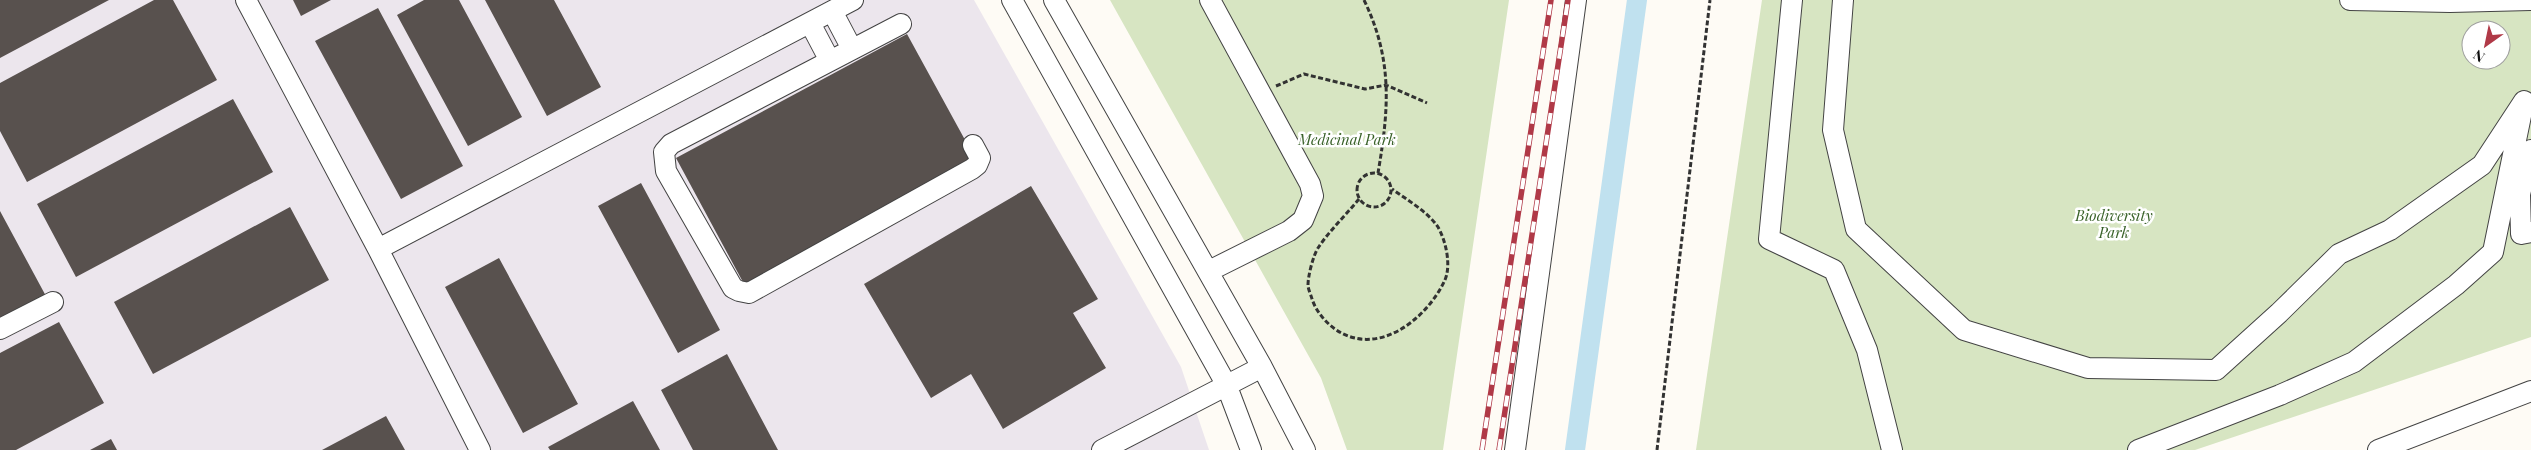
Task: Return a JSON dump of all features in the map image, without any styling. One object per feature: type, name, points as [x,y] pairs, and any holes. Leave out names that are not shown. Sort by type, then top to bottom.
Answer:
[{"type":"street","points":[[246,0],[378,249],[480,450]]},
{"type":"street","points":[[378,249],[853,0]]},
{"type":"street","points":[[1012,0],[1226,384],[1251,450]]},
{"type":"street","points":[[1054,0],[1262,367],[1305,450]]},
{"type":"street","points":[[1209,272],[1289,231],[1303,220],[1313,196],[1310,184],[1210,0]]},
{"type":"street","points":[[1515,450],[1576,0]]},
{"type":"street","points":[[1792,0],[1769,239],[1834,270],[1867,350],[1892,450]]},
{"type":"street","points":[[1843,0],[1833,130],[1856,229],[1964,330],[2088,368],[2216,370],[2279,313],[2339,254],[2390,230],[2482,165],[2524,101],[2493,252],[2456,285],[2354,362],[2280,395],[2138,450]]},
{"type":"street","points":[[2350,0],[2450,2],[2531,0]]},
{"type":"street","points":[[832,11],[852,49]]},
{"type":"street","points":[[810,23],[830,61]]},
{"type":"street","points":[[901,24],[672,144],[664,152],[666,171],[733,288],[749,293],[972,168],[977,165],[980,158],[973,145]]},
{"type":"street","points":[[2531,150],[2520,194],[2521,234],[2531,232]]},
{"type":"street","points":[[0,329],[53,302]]},
{"type":"street","points":[[1102,450],[1262,367]]},
{"type":"street","points":[[2378,450],[2531,391]]},
{"type":"path","points":[[1364,0],[1383,51],[1386,85],[1385,133],[1378,173]]},
{"type":"path","points":[[1657,450],[1710,0]]},
{"type":"path","points":[[1260,93],[1304,74],[1365,89],[1386,85],[1427,103]]},
{"type":"path","points":[[1359,199],[1317,250],[1308,285],[1314,304],[1326,323],[1344,336],[1366,341],[1386,337],[1403,329],[1422,312],[1445,281],[1448,250],[1438,227],[1420,208],[1392,189],[1387,179],[1378,173],[1372,173],[1362,178],[1357,187],[1359,199],[1368,207],[1379,207],[1389,200],[1392,189]]},
{"type":"shaded area","points":[[0,0],[974,0],[1181,367],[1209,450],[0,450]]},
{"type":"green space","name":"Medicinal Park","points":[[1110,0],[1509,0],[1443,450],[1347,450],[1321,378]]},
{"type":"green space","name":"Biodiversity Park","points":[[1762,0],[2531,0],[2531,337],[2195,450],[1696,450]]},
{"type":"building","points":[[0,0],[109,0],[0,58]]},
{"type":"building","points":[[154,0],[173,0],[217,80],[27,182],[0,131],[0,83]]},
{"type":"building","points":[[293,0],[331,0],[301,16]]},
{"type":"building","points":[[424,0],[459,0],[522,117],[468,146],[397,15]]},
{"type":"building","points":[[485,0],[554,0],[601,87],[547,116]]},
{"type":"building","points":[[378,8],[463,166],[401,199],[315,41]]},
{"type":"building","points":[[907,34],[976,160],[744,284],[676,158]]},
{"type":"building","points":[[233,99],[273,172],[76,277],[37,204]]},
{"type":"building","points":[[641,183],[720,330],[678,353],[598,206]]},
{"type":"building","points":[[1031,186],[1098,299],[1073,313],[1106,368],[1003,429],[971,374],[931,398],[864,284]]},
{"type":"building","points":[[290,207],[329,280],[153,374],[114,302]]},
{"type":"building","points":[[0,211],[47,298],[0,324]]},
{"type":"building","points":[[499,258],[578,404],[523,433],[445,287]]},
{"type":"building","points":[[59,322],[104,403],[16,450],[0,450],[0,353]]},
{"type":"building","points":[[727,354],[778,450],[693,450],[661,390]]},
{"type":"building","points":[[633,401],[660,450],[550,450],[548,447]]},
{"type":"building","points":[[386,416],[405,450],[322,450]]},
{"type":"building","points":[[111,439],[117,450],[90,450]]},
{"type":"waterway","points":[[1575,450],[1637,0]]},
{"type":"railway","points":[[1482,450],[1551,0]]},
{"type":"railway","points":[[1499,450],[1568,0]]}]
